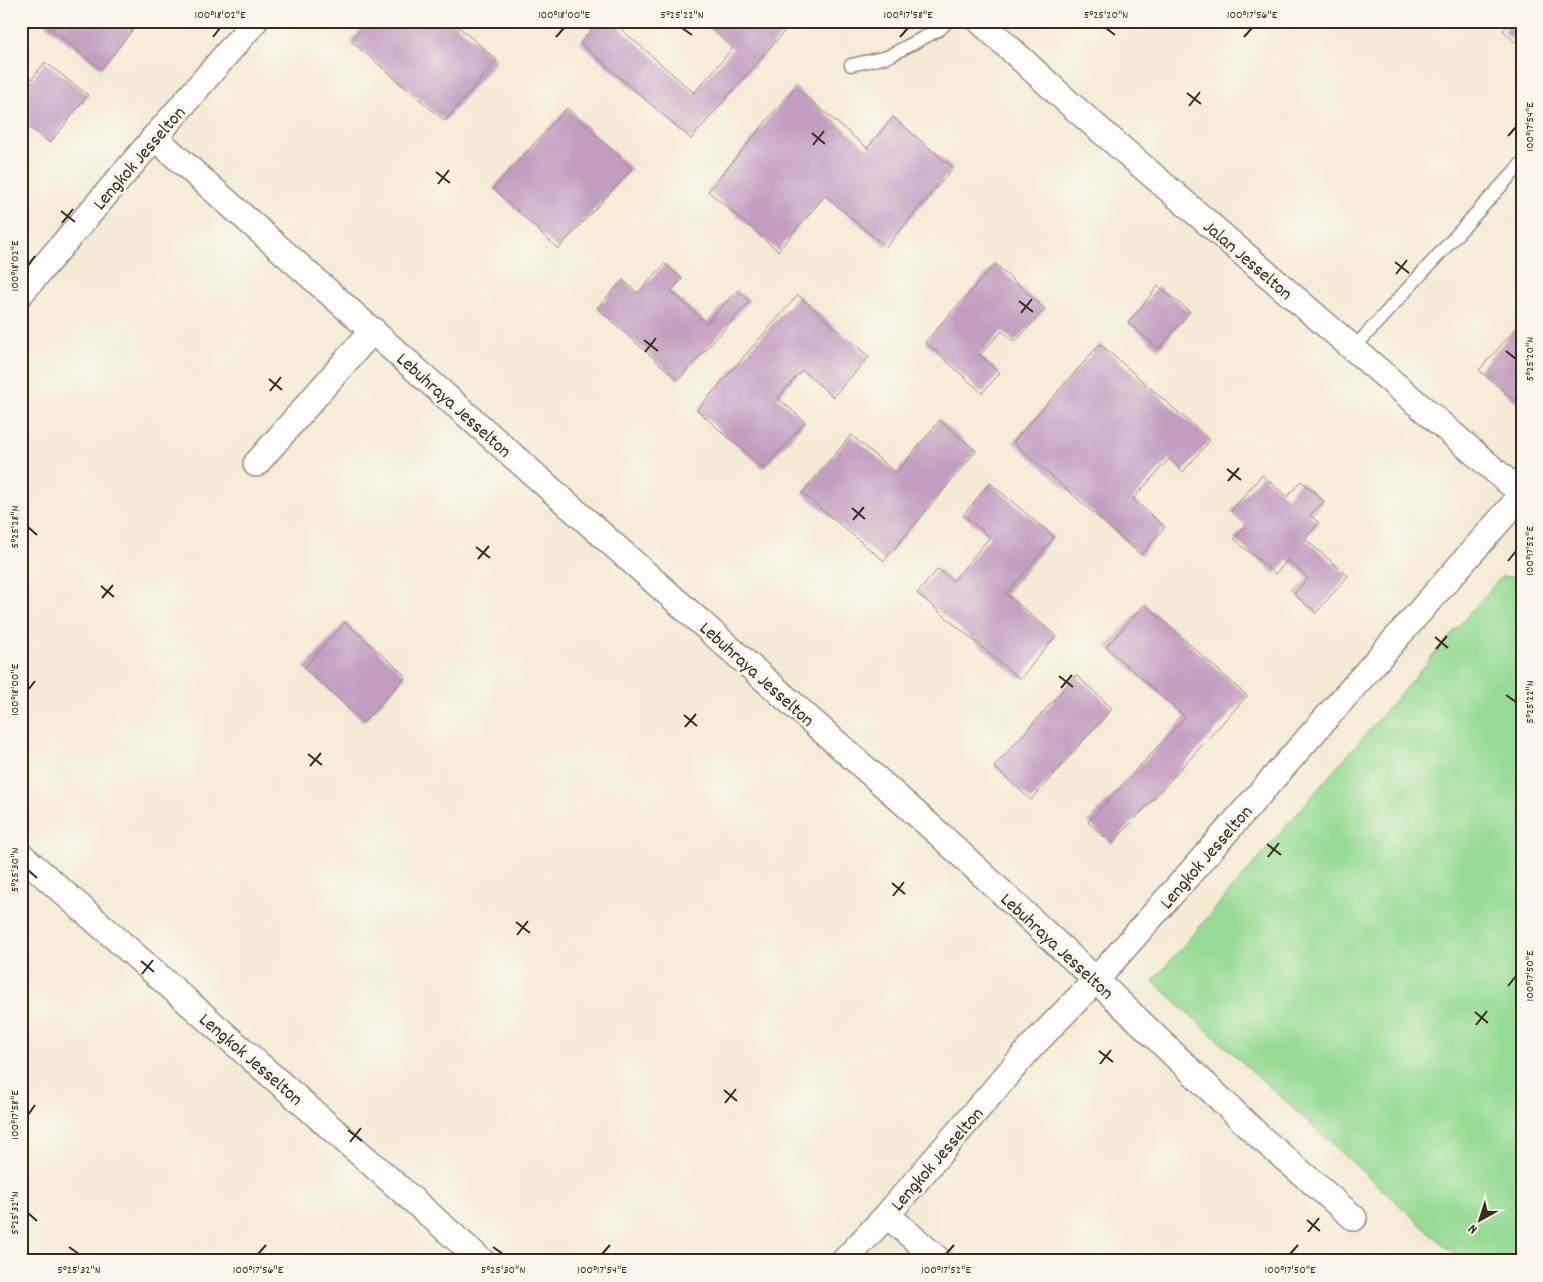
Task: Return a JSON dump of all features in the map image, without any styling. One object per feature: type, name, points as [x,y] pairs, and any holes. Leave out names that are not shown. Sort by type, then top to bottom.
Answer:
[{"type":"street","name":"Lengkok Jesselton","points":[[21,292],[255,21]]},
{"type":"street","name":"Jalan Jesselton","points":[[980,21],[1070,104],[1522,494]]},
{"type":"street","name":"Lebuhraya Jesselton","points":[[154,137],[940,834],[1261,1138],[1354,1218]]},
{"type":"street","points":[[256,464],[373,330]]},
{"type":"street","name":"Lengkok Jesselton","points":[[844,1261],[887,1215],[1031,1047],[1096,980],[1522,494]]},
{"type":"street","name":"Lengkok Jesselton","points":[[21,855],[482,1261]]},
{"type":"street","name":"Lengkok Jesselton","points":[[887,1215],[940,1261]]},
{"type":"lane","points":[[851,65],[887,57],[940,29],[948,21]]},
{"type":"lane","points":[[1353,349],[1522,163]]},
{"type":"green space","points":[[1501,577],[1522,577],[1522,1246],[1509,1261],[1461,1261],[1153,981]]},
{"type":"building","points":[[41,21],[140,21],[101,69]]},
{"type":"building","points":[[368,21],[452,21],[497,60],[445,121],[351,41]]},
{"type":"building","points":[[598,21],[612,21],[694,93],[733,48],[702,21],[782,21],[788,27],[691,139],[580,43]]},
{"type":"building","points":[[1511,21],[1522,21],[1522,48],[1503,31]]},
{"type":"building","points":[[45,62],[88,95],[50,143],[21,121],[21,70],[32,79]]},
{"type":"building","points":[[795,87],[867,148],[893,117],[953,168],[886,247],[825,196],[778,251],[708,191]]},
{"type":"building","points":[[567,108],[632,169],[558,249],[493,188]]},
{"type":"building","points":[[665,264],[682,279],[671,291],[707,323],[737,290],[750,301],[678,380],[597,308],[623,280],[638,293]]},
{"type":"building","points":[[995,264],[1045,309],[1015,342],[1002,331],[980,355],[1000,373],[982,393],[925,342]]},
{"type":"building","points":[[1158,286],[1190,312],[1159,349],[1128,323]]},
{"type":"building","points":[[798,295],[869,357],[833,397],[802,370],[778,398],[805,422],[764,469],[697,410]]},
{"type":"building","points":[[1522,322],[1522,407],[1479,370]]},
{"type":"building","points":[[1100,344],[1210,440],[1183,472],[1169,459],[1133,499],[1165,527],[1141,555],[1013,442]]},
{"type":"building","points":[[940,420],[976,451],[884,561],[802,493],[851,435],[896,473]]},
{"type":"building","points":[[1262,475],[1287,497],[1301,481],[1324,501],[1310,515],[1319,523],[1305,539],[1348,576],[1316,613],[1294,594],[1308,578],[1288,560],[1275,574],[1234,539],[1246,525],[1231,511]]},
{"type":"building","points":[[990,483],[1054,537],[1006,594],[1056,636],[1020,679],[917,593],[938,569],[953,581],[990,537],[963,515]]},
{"type":"building","points":[[1145,604],[1247,696],[1112,844],[1088,822],[1185,717],[1106,647]]},
{"type":"building","points":[[345,622],[406,676],[364,722],[304,668]]},
{"type":"building","points":[[1076,675],[1112,708],[1031,800],[994,767]]}]
